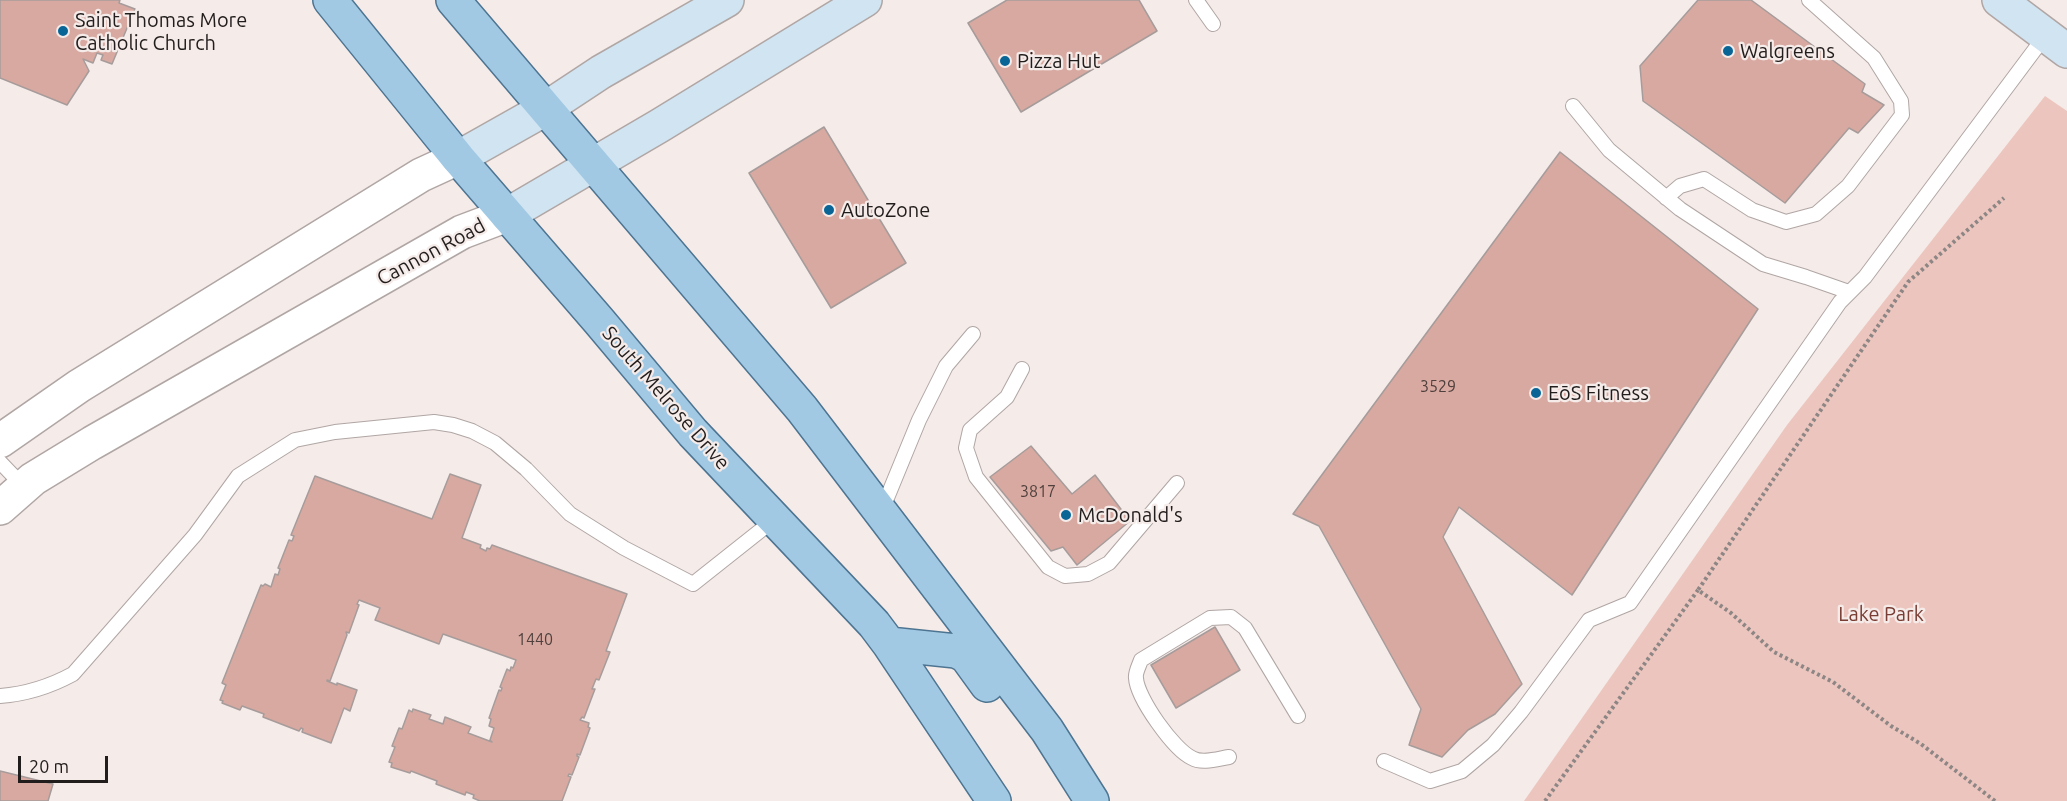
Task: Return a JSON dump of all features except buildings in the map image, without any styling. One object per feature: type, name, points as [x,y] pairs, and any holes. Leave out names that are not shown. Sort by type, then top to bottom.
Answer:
[{"type":"main road","name":"South Melrose Drive","points":[[330,0],[458,158],[693,433],[874,624],[994,801]]},
{"type":"main road","points":[[453,0],[802,409],[1047,730],[1092,801]]},
{"type":"main road","points":[[458,158],[545,109],[601,72],[727,0]]},
{"type":"main road","name":"Cannon Road","points":[[507,215],[865,0]]},
{"type":"main road","points":[[1999,0],[2056,44]]},
{"type":"main road","points":[[889,644],[956,651],[966,656],[989,687],[996,690],[1014,686]]},
{"type":"street","points":[[0,441],[79,386],[421,175],[458,158]]},
{"type":"street","name":"Cannon Road","points":[[12,498],[33,479],[92,443],[462,232],[507,215]]},
{"type":"lane","points":[[1196,0],[1213,24]]},
{"type":"lane","points":[[1666,198],[1680,186],[1704,179],[1752,210],[1786,222],[1816,214],[1848,186],[1902,115],[1901,102],[1874,58],[1809,0]]},
{"type":"lane","points":[[1384,760],[1430,781],[1462,771],[1493,745],[1521,712],[1589,620],[1630,603],[1840,302],[1865,277],[2056,44]]},
{"type":"lane","points":[[1573,106],[1609,150],[1680,209],[1762,264],[1849,292]]},
{"type":"lane","points":[[881,512],[919,420],[946,366],[973,334]]},
{"type":"lane","points":[[1022,369],[1007,397],[970,430],[966,448],[976,477],[1048,567],[1065,576],[1088,574],[1109,563],[1177,483]]},
{"type":"lane","points":[[0,696],[22,695],[50,687],[73,674],[195,535],[238,476],[295,440],[335,432],[434,422],[472,431],[495,443],[526,469],[570,514],[624,548],[693,584],[775,519]]},
{"type":"lane","points":[[0,462],[12,498]]},
{"type":"lane","points":[[1229,757],[1211,761],[1194,760],[1180,751],[1142,700],[1135,677],[1141,660],[1210,618],[1231,616],[1245,628],[1298,716]]},
{"type":"path","points":[[1545,801],[1698,590],[1908,282],[2004,198]]},
{"type":"path","points":[[1698,590],[1731,614],[1774,652],[1833,682],[1891,726],[1921,744],[1995,801]]},
{"type":"green space","name":"Lake Park","points":[[2045,96],[2067,111],[2067,801],[1524,801],[1787,425]]},
{"type":"place","name":"Saint Thomas More Catholic Church","points":[[63,31]]},
{"type":"place","name":"Walgreens","points":[[1728,51]]},
{"type":"place","name":"Pizza Hut","points":[[1005,61]]},
{"type":"place","name":"AutoZone","points":[[829,210]]},
{"type":"place","name":"EōS Fitness","points":[[1536,393]]},
{"type":"place","name":"McDonald's","points":[[1066,515]]}]
